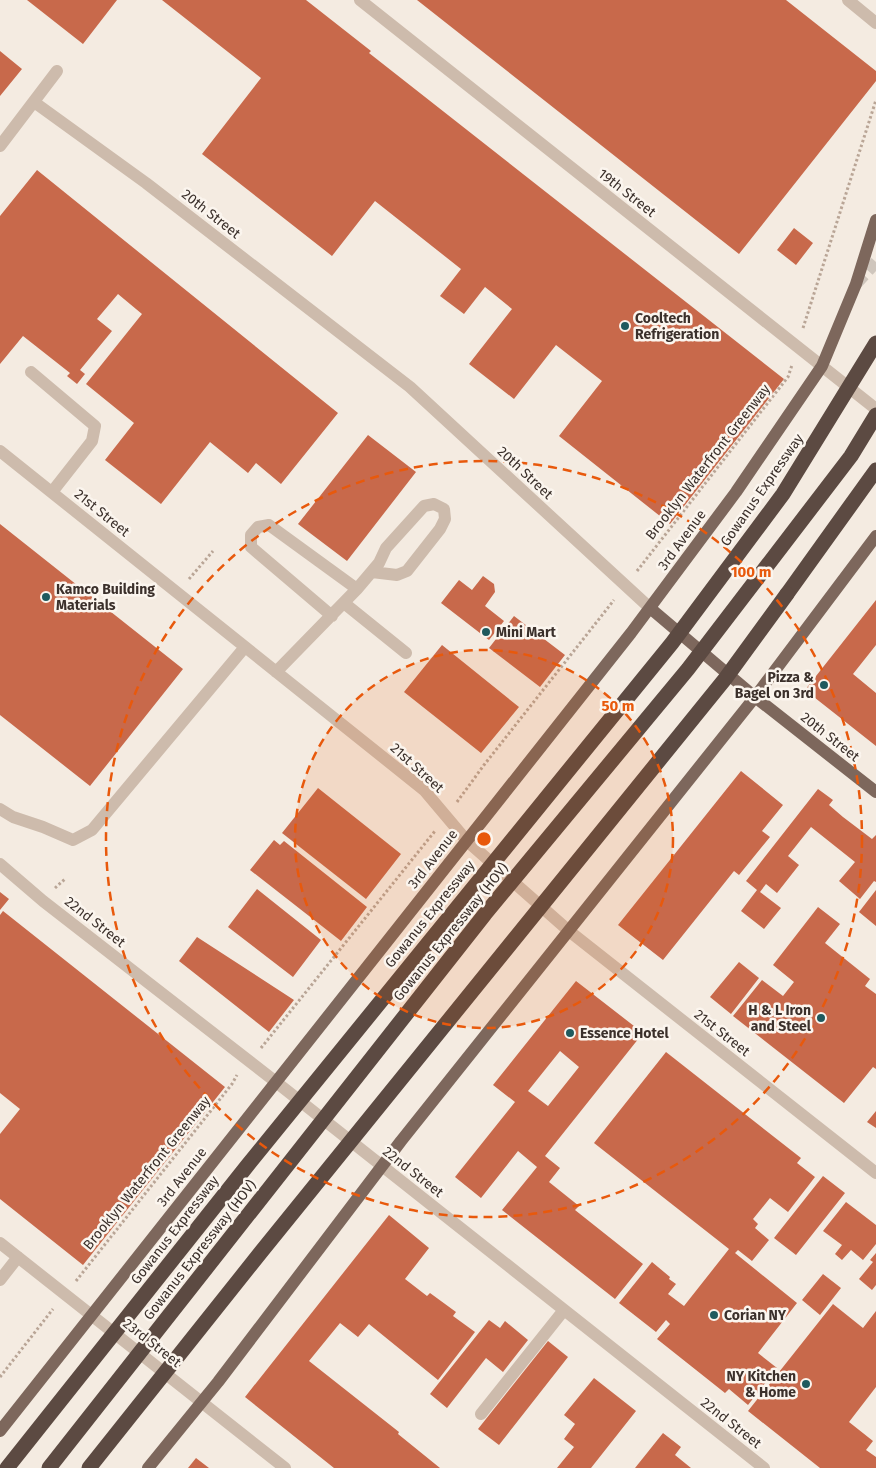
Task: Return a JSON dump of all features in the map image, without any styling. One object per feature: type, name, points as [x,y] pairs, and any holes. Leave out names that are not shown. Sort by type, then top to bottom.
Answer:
[{"type":"highway","name":"Gowanus Expressway","points":[[7,1468],[247,1166],[672,643],[783,494],[876,343]]},
{"type":"highway","name":"Gowanus Expressway (HOV)","points":[[49,1468],[485,914],[688,669],[851,456],[876,415]]},
{"type":"highway","points":[[89,1468],[273,1236],[725,679],[876,470]]},
{"type":"main road","name":"3rd Avenue","points":[[0,1431],[650,608],[736,492],[822,366],[856,284],[876,220]]},
{"type":"main road","points":[[148,1468],[202,1402],[382,1166],[756,697],[876,536]]},
{"type":"main road","name":"20th Street","points":[[650,608],[756,697],[876,792]]},
{"type":"street","name":"19th Street","points":[[360,0],[876,409]]},
{"type":"street","points":[[848,0],[876,23]]},
{"type":"street","points":[[0,146],[57,71]]},
{"type":"street","name":"20th Street","points":[[34,102],[146,183],[410,388],[650,608]]},
{"type":"street","points":[[31,372],[95,426],[92,441],[52,492]]},
{"type":"street","name":"21st Street","points":[[0,451],[424,790],[467,841],[569,931],[876,1173]]},
{"type":"street","points":[[276,672],[357,590],[379,563],[386,548],[424,506],[434,504],[444,509],[445,519],[440,529],[407,571],[397,575],[372,572]]},
{"type":"street","points":[[332,616],[251,547],[252,535],[258,527],[269,525],[357,590]]},
{"type":"street","points":[[344,603],[406,653]]},
{"type":"street","points":[[0,809],[13,817],[73,840],[92,830],[245,647]]},
{"type":"street","name":"22nd Street","points":[[0,864],[43,901],[276,1082],[764,1468]]},
{"type":"street","name":"23rd Street","points":[[0,1243],[285,1468]]},
{"type":"street","points":[[0,1280],[18,1257]]},
{"type":"street","points":[[481,1414],[564,1310]]},
{"type":"path","points":[[806,315],[876,100]]},
{"type":"path","name":"Brooklyn Waterfront Greenway","points":[[641,566],[788,377],[791,369]]},
{"type":"path","points":[[177,592],[213,551]]},
{"type":"path","points":[[480,771],[609,606]]},
{"type":"path","points":[[267,1041],[426,841]]},
{"type":"path","name":"Brooklyn Waterfront Greenway","points":[[76,1281],[232,1084],[235,1077]]},
{"type":"path","points":[[0,1378],[53,1309]]},
{"type":"building","points":[[27,0],[117,0],[83,44]]},
{"type":"building","points":[[162,0],[306,0],[371,51],[369,53],[784,379],[670,524],[559,436],[602,381],[556,345],[514,399],[469,364],[512,309],[485,287],[464,314],[440,296],[461,269],[375,201],[332,256],[202,154],[261,78]]},
{"type":"building","points":[[417,0],[786,0],[876,71],[876,81],[739,254]]},
{"type":"building","points":[[0,51],[22,69],[0,96]]},
{"type":"building","points":[[37,170],[338,413],[281,484],[256,463],[248,473],[210,442],[161,504],[105,460],[134,423],[86,384],[142,314],[118,294],[97,319],[112,331],[80,370],[85,374],[77,384],[67,376],[70,373],[23,336],[0,364],[0,216]]},
{"type":"building","points":[[794,228],[813,243],[796,265],[777,250]]},
{"type":"building","points":[[368,435],[416,472],[347,561],[298,524]]},
{"type":"building","name":"Kamco Building Materials","points":[[0,524],[183,669],[90,786],[0,715]]},
{"type":"building","points":[[483,576],[494,584],[495,592],[485,606],[504,621],[489,640],[441,603],[459,580],[472,590]]},
{"type":"building","points":[[876,600],[876,645],[853,674],[876,693],[876,746],[805,690]]},
{"type":"building","points":[[514,616],[565,655],[540,687],[489,648]]},
{"type":"building","points":[[442,645],[519,707],[481,753],[404,692]]},
{"type":"building","points":[[741,771],[783,805],[762,831],[770,837],[739,875],[734,871],[663,960],[618,925]]},
{"type":"building","points":[[318,788],[401,854],[366,899],[282,833]]},
{"type":"building","points":[[818,789],[833,800],[829,805],[843,817],[872,839],[876,835],[876,882],[874,881],[860,899],[839,881],[855,862],[811,827],[788,856],[799,865],[777,893],[766,884],[760,892],[781,908],[764,929],[741,911],[757,890],[746,881]]},
{"type":"building","points":[[274,840],[280,845],[284,841],[367,907],[341,941],[250,870]]},
{"type":"building","points":[[257,889],[321,940],[293,977],[228,927]]},
{"type":"building","points":[[876,890],[876,926],[859,912]]},
{"type":"building","points":[[0,892],[9,899],[0,910]]},
{"type":"building","points":[[818,907],[840,924],[825,943],[870,979],[865,986],[876,994],[876,1069],[873,1067],[844,1103],[733,1016],[762,980],[783,996],[794,982],[773,965]]},
{"type":"building","points":[[3,911],[225,1087],[83,1265],[0,1199],[0,1134],[20,1109],[0,1093],[0,915]]},
{"type":"building","points":[[197,937],[294,1000],[269,1032],[179,961]]},
{"type":"building","points":[[739,962],[759,978],[731,1014],[710,997]]},
{"type":"building","points":[[576,981],[643,1033],[545,1156],[560,1168],[549,1182],[579,1206],[575,1210],[643,1264],[615,1299],[502,1210],[537,1167],[518,1151],[481,1198],[455,1177],[515,1102],[493,1085]],"holes":[[[560,1051],[579,1067],[548,1106],[528,1091]]]},
{"type":"building","points":[[666,1052],[801,1158],[797,1163],[815,1177],[788,1212],[770,1198],[753,1219],[758,1224],[755,1228],[769,1240],[752,1261],[738,1250],[735,1253],[797,1303],[758,1353],[777,1368],[748,1405],[729,1389],[725,1393],[657,1339],[670,1324],[666,1320],[656,1332],[619,1303],[652,1262],[676,1284],[668,1294],[684,1306],[729,1249],[594,1143]]},
{"type":"building","points":[[876,1111],[876,1128],[867,1122]]},
{"type":"building","points":[[823,1176],[845,1193],[796,1255],[774,1238]]},
{"type":"building","points":[[846,1202],[876,1225],[876,1244],[863,1260],[851,1250],[842,1260],[835,1254],[842,1245],[823,1231]]},
{"type":"building","points":[[389,1215],[429,1248],[405,1279],[427,1296],[430,1293],[456,1312],[453,1316],[475,1332],[438,1380],[369,1324],[358,1337],[340,1323],[309,1361],[399,1432],[398,1434],[440,1468],[334,1468],[245,1397]]},
{"type":"building","points":[[876,1253],[876,1285],[872,1290],[859,1279],[873,1262],[870,1260]]},
{"type":"building","points":[[823,1274],[841,1288],[820,1315],[802,1300]]},
{"type":"building","points":[[833,1304],[863,1328],[876,1311],[876,1387],[849,1422],[873,1441],[866,1450],[876,1457],[876,1468],[820,1468],[748,1411]]},
{"type":"building","points":[[489,1320],[500,1328],[505,1321],[528,1340],[503,1372],[486,1358],[447,1408],[430,1394]]},
{"type":"building","points":[[548,1341],[568,1357],[499,1445],[478,1429]]},
{"type":"building","points":[[594,1378],[636,1411],[591,1468],[557,1468],[574,1447],[564,1439],[575,1424],[564,1415]]},
{"type":"building","points":[[663,1433],[681,1447],[675,1455],[691,1468],[635,1468]]},
{"type":"building","points":[[196,1458],[209,1468],[188,1468]]},
{"type":"tunnel","points":[[856,284],[876,262]]},
{"type":"place","name":"Cooltech Refrigeration","points":[[625,326]]},
{"type":"place","name":"Kamco Building Materials","points":[[46,597]]},
{"type":"place","name":"Mini Mart","points":[[486,632]]},
{"type":"place","name":"Pizza & Bagel on 3rd","points":[[824,685]]},
{"type":"place","name":"H & L Iron and Steel","points":[[821,1018]]},
{"type":"place","name":"Essence Hotel","points":[[570,1033]]},
{"type":"place","name":"Corian NY","points":[[714,1315]]},
{"type":"place","name":"NY Kitchen & Home","points":[[806,1384]]}]
